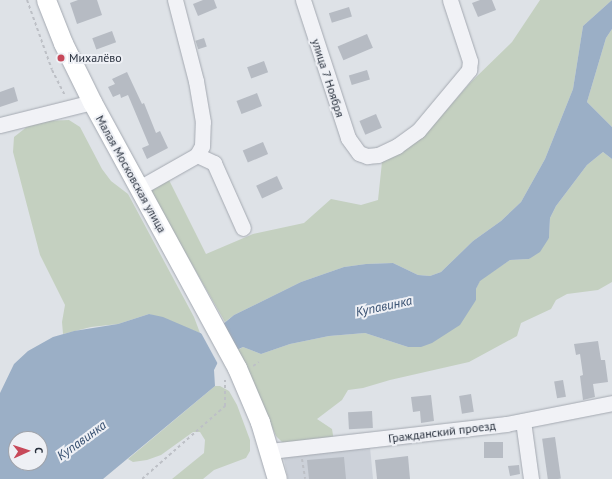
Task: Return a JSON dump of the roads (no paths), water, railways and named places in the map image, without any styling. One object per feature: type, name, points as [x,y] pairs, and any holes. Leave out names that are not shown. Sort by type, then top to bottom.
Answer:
[{"type":"main road","name":"Малая Московская улица","points":[[46,0],[63,43],[92,102],[224,344],[232,372],[260,422],[277,479]]},
{"type":"street","points":[[139,188],[197,155],[202,146],[203,122],[196,80],[175,0]]},
{"type":"street","name":"улица 7 Ноября","points":[[303,0],[348,138],[359,153],[367,156],[378,155],[397,146],[418,131],[469,70],[470,61],[450,0]]},
{"type":"street","points":[[0,124],[92,102]]},
{"type":"street","points":[[197,155],[214,163],[244,228]]},
{"type":"street","name":"Гражданский проезд","points":[[270,452],[506,424],[612,403]]},
{"type":"street","points":[[523,421],[531,479]]},
{"type":"water","name":"Купавинка","points":[[612,0],[612,29],[606,38],[587,102],[612,127],[612,159],[603,152],[587,165],[556,206],[550,218],[549,238],[540,252],[529,259],[510,260],[480,281],[476,289],[476,300],[460,325],[432,343],[421,347],[408,347],[365,333],[329,336],[290,344],[261,354],[243,347],[220,358],[214,370],[215,386],[103,479],[0,479],[0,393],[14,364],[28,351],[53,337],[74,331],[118,324],[149,314],[163,317],[205,335],[211,334],[234,315],[301,282],[344,267],[366,264],[393,263],[418,275],[430,276],[441,272],[473,241],[501,221],[521,202],[545,159],[573,89],[583,26]]},
{"type":"place","name":"Михалёво","points":[[61,58]]}]
